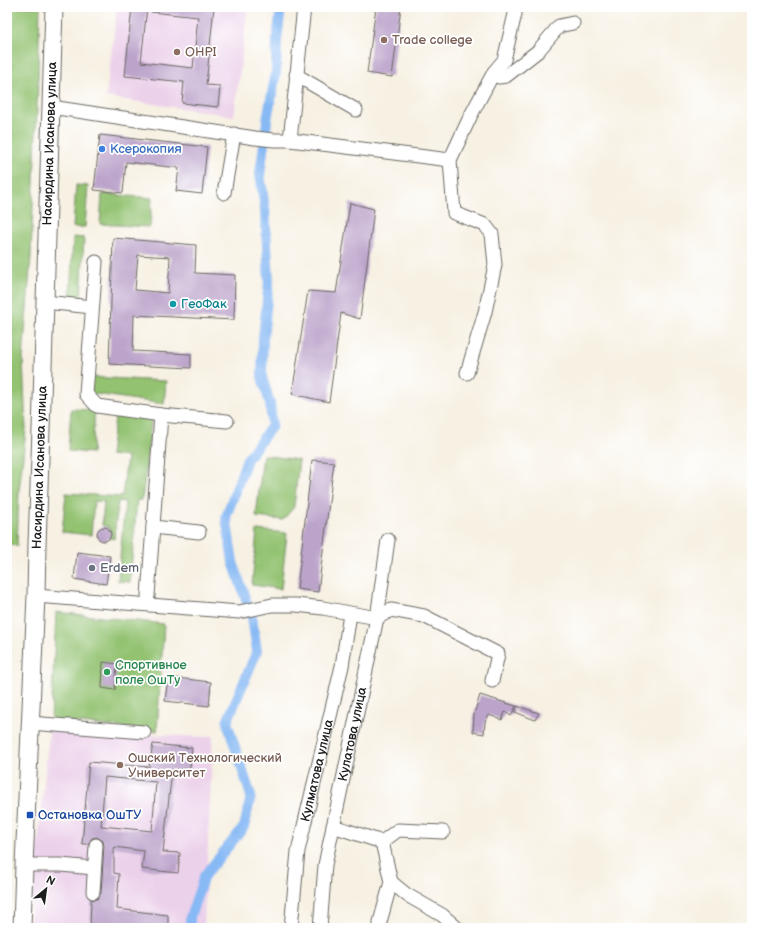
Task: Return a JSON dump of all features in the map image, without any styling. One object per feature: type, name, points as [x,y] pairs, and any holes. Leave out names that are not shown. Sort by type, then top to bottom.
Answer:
[{"type":"main road","name":"Насирдина Исанова улица","points":[[22,928],[36,596],[54,7]]},
{"type":"street","points":[[290,140],[304,7]]},
{"type":"street","points":[[467,373],[485,312],[495,265],[492,234],[485,226],[454,212],[450,160],[471,115],[494,72],[504,60],[515,14],[514,7]]},
{"type":"street","points":[[494,72],[499,77],[506,76],[538,50],[559,26],[573,23]]},
{"type":"street","points":[[296,75],[356,110]]},
{"type":"street","points":[[51,107],[254,138],[290,140],[450,160]]},
{"type":"street","points":[[224,194],[234,134]]},
{"type":"street","points":[[96,262],[86,394],[97,406],[162,415],[227,421]]},
{"type":"street","points":[[45,302],[92,307]]},
{"type":"street","points":[[148,596],[162,415]]},
{"type":"street","points":[[153,527],[200,532]]},
{"type":"street","name":"Кулатова улица","points":[[320,928],[325,865],[377,618],[388,540]]},
{"type":"street","points":[[36,596],[244,612],[272,605],[296,605],[377,618],[391,610],[424,616],[498,654],[492,681]]},
{"type":"street","name":"Кулматова улица","points":[[291,928],[298,851],[342,666],[350,614]]},
{"type":"street","points":[[30,723],[144,732]]},
{"type":"street","points":[[333,826],[382,842]]},
{"type":"street","points":[[382,842],[398,830],[443,832]]},
{"type":"street","points":[[380,928],[380,922],[391,882],[382,842]]},
{"type":"street","points":[[93,892],[96,845]]},
{"type":"street","points":[[24,865],[61,865],[94,868]]},
{"type":"street","points":[[391,882],[407,895],[442,915],[457,928]]},
{"type":"shaded area","name":"OHPI","points":[[117,7],[248,7],[234,116],[106,97]]},
{"type":"shaded area","points":[[50,725],[141,734],[206,737],[213,735],[204,928],[29,928]]},
{"type":"green space","points":[[7,7],[40,7],[31,256],[23,359],[26,430],[19,491],[17,546],[7,543]]},
{"type":"green space","points":[[76,185],[88,186],[85,227],[73,227]]},
{"type":"green space","points":[[102,194],[152,198],[150,227],[100,224]]},
{"type":"green space","points":[[73,237],[84,238],[81,301],[70,300]]},
{"type":"green space","points":[[90,377],[166,381],[164,404],[89,393]]},
{"type":"green space","points":[[71,409],[95,410],[92,453],[68,451]]},
{"type":"green space","points":[[116,410],[152,415],[142,500],[137,500],[130,582],[118,581],[125,502],[118,501],[114,539],[110,538],[110,528],[102,525],[104,502],[94,501],[91,535],[62,532],[66,493],[122,497],[127,457],[110,455]]},
{"type":"green space","points":[[263,455],[299,460],[294,507],[283,520],[256,517]]},
{"type":"green space","points":[[257,530],[287,533],[281,589],[252,585]]},
{"type":"green space","name":"Спортивное поле ОшТу","points":[[56,612],[164,624],[157,731],[51,720]]},
{"type":"building","points":[[132,7],[147,7],[141,62],[193,68],[198,17],[151,12],[151,7],[214,7],[206,85],[220,86],[218,107],[182,103],[184,82],[125,76]]},
{"type":"building","name":"Trade college","points":[[376,7],[401,7],[392,77],[367,73]]},
{"type":"building","points":[[100,135],[207,147],[202,194],[176,191],[179,168],[126,162],[123,193],[94,190]]},
{"type":"building","points":[[350,203],[374,209],[360,319],[341,313],[329,402],[292,394],[308,291],[336,293]]},
{"type":"building","name":"ГеоФак","points":[[113,238],[196,245],[195,273],[235,275],[234,320],[134,315],[133,351],[191,354],[191,368],[109,364]],"holes":[[[138,255],[170,257],[168,293],[135,290]]]},
{"type":"building","points":[[312,460],[334,462],[318,592],[297,589]]},
{"type":"building","points":[[104,527],[109,529],[111,534],[109,539],[104,541],[99,539],[97,534],[99,529]]},
{"type":"building","name":"Erdem","points":[[77,552],[110,556],[106,584],[74,579]]},
{"type":"building","points":[[103,662],[117,664],[115,690],[102,688]]},
{"type":"building","points":[[168,677],[211,682],[209,706],[165,701]]},
{"type":"building","points":[[480,695],[516,706],[511,716],[505,712],[502,720],[489,715],[485,722],[484,734],[473,732],[474,714]]},
{"type":"building","points":[[517,706],[539,713],[535,720],[515,712]]},
{"type":"building","points":[[153,744],[192,748],[190,768],[172,770],[163,852],[180,853],[178,873],[142,869],[144,851],[114,847],[114,873],[119,874],[117,909],[168,915],[168,928],[90,928],[91,900],[97,899],[101,893],[104,846],[103,841],[97,837],[92,838],[88,844],[82,844],[89,762],[149,767]],"holes":[[[105,777],[156,782],[152,831],[101,826]]]},
{"type":"waterway","points":[[190,928],[190,917],[204,876],[244,827],[251,796],[227,722],[257,651],[252,618],[233,562],[226,517],[247,459],[272,426],[270,403],[262,377],[263,338],[269,281],[265,209],[260,174],[268,114],[276,73],[277,40],[281,7]]},
{"type":"place","name":"Trade college","points":[[384,40]]},
{"type":"place","name":"OHPI","points":[[177,52]]},
{"type":"place","name":"Ксерокопия","points":[[102,149]]},
{"type":"place","name":"ГеоФак","points":[[173,304]]},
{"type":"place","name":"Erdem","points":[[92,568]]},
{"type":"place","name":"Спортивное поле ОшТу","points":[[107,672]]},
{"type":"place","name":"Ошский Технологический Университет","points":[[120,765]]},
{"type":"place","name":"Остановка ОшТУ","points":[[30,815]]}]
